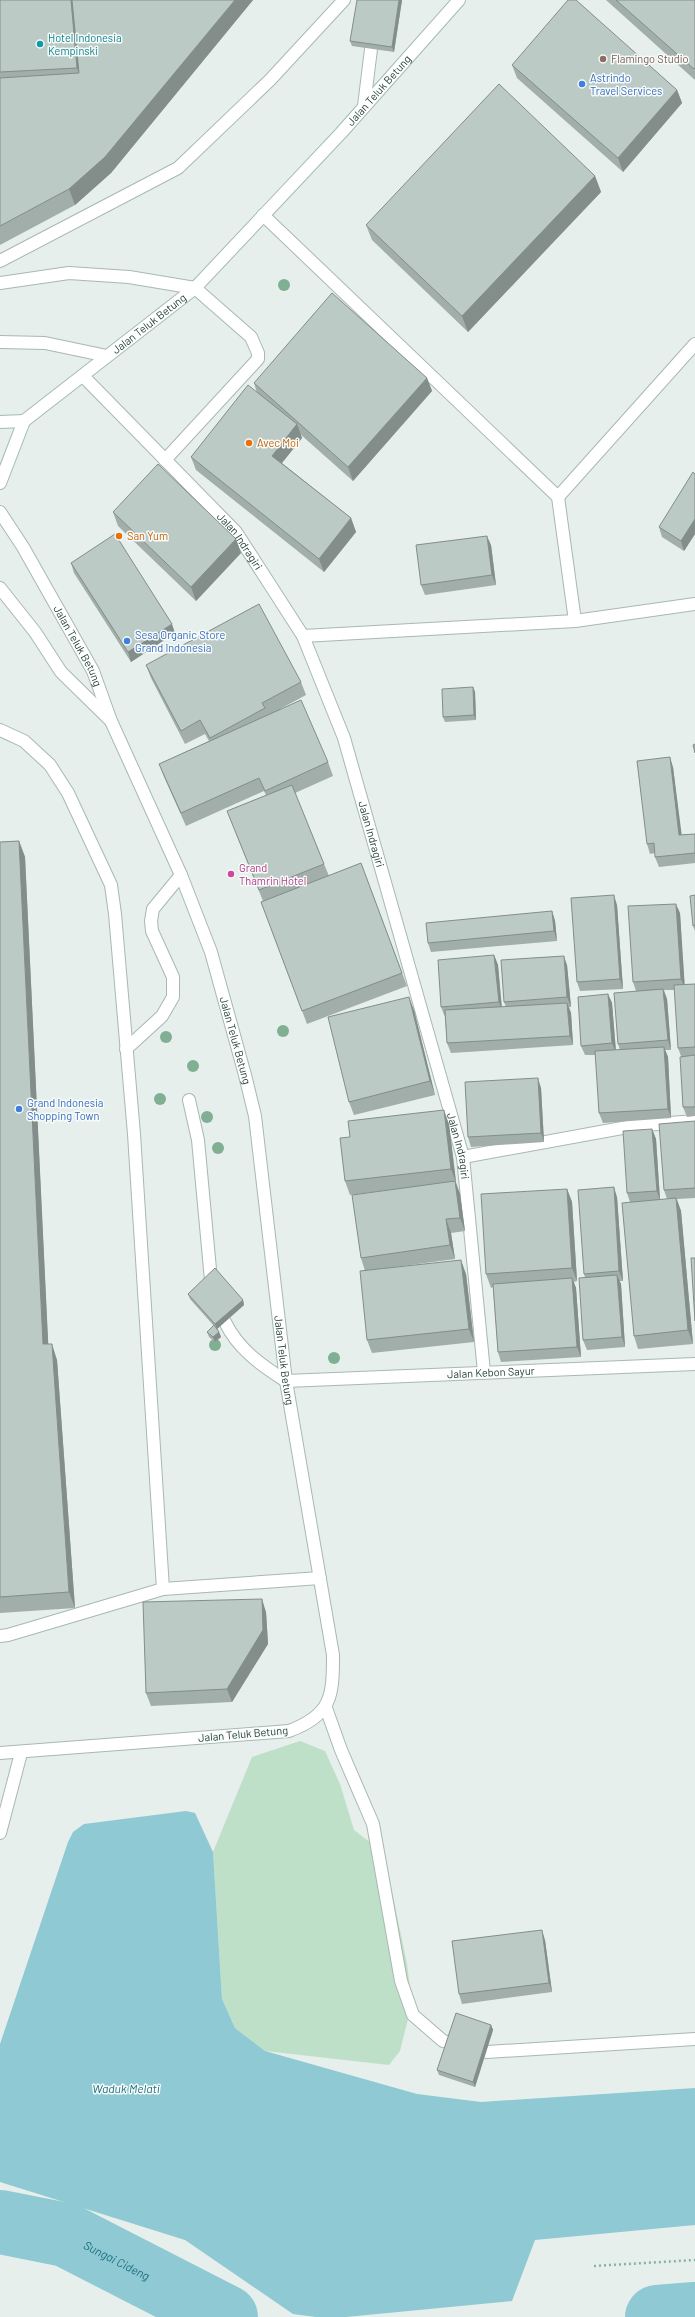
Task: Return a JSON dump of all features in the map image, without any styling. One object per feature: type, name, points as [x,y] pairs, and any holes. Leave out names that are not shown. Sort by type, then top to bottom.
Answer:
[{"type":"street","points":[[0,261],[178,168],[270,80],[344,0]]},
{"type":"street","name":"Jalan Teluk Betung","points":[[24,421],[195,288],[341,133],[459,0]]},
{"type":"street","points":[[364,106],[372,49]]},
{"type":"street","points":[[263,215],[558,497],[575,620]]},
{"type":"street","points":[[0,282],[69,273],[130,277],[195,288],[251,337],[258,353],[258,359],[165,460]]},
{"type":"street","points":[[1,342],[33,342],[108,356]]},
{"type":"street","points":[[558,497],[695,344]]},
{"type":"street","name":"Jalan Indragiri","points":[[83,376],[236,532],[303,636],[344,738],[463,1157],[484,1372]]},
{"type":"street","points":[[0,422],[24,421],[0,483]]},
{"type":"street","name":"Jalan Teluk Betung","points":[[0,512],[23,547],[93,671],[111,722],[181,875],[210,952],[246,1075],[255,1116],[286,1381],[333,1654],[333,1684],[326,1708],[306,1725],[289,1731],[20,1753],[0,1753]]},
{"type":"street","name":"Jalan Teluk Betung","points":[[0,588],[35,632],[61,672],[111,722]]},
{"type":"street","points":[[303,636],[575,620],[695,604]]},
{"type":"street","points":[[0,730],[24,742],[50,765],[68,793],[111,885],[115,914],[135,1142],[163,1589]]},
{"type":"street","points":[[126,1049],[162,1016],[173,997],[173,976],[152,931],[151,921],[152,909],[181,875]]},
{"type":"street","points":[[189,1100],[198,1140],[210,1280]]},
{"type":"street","points":[[463,1157],[633,1126],[695,1120]]},
{"type":"street","points":[[225,1322],[233,1338],[262,1366],[286,1381]]},
{"type":"street","name":"Jalan Kebon Sayur","points":[[286,1381],[695,1364]]},
{"type":"street","points":[[0,1636],[8,1635],[163,1589],[320,1578]]},
{"type":"street","points":[[326,1708],[341,1750],[372,1824],[401,1981],[413,2015],[443,2041],[486,2052],[695,2039]]},
{"type":"street","points":[[0,1833],[20,1753]]},
{"type":"path","points":[[594,2266],[695,2260]]},
{"type":"green space","points":[[300,1741],[325,1751],[340,1784],[354,1830],[384,1853],[407,1964],[412,2003],[400,2051],[389,2065],[265,2051],[235,2028],[222,1999],[213,1852],[252,1757]]},
{"type":"water","name":"Waduk Melati","points":[[186,1811],[195,1813],[213,1852],[222,1999],[235,2028],[265,2051],[417,2094],[481,2102],[695,2088],[695,2225],[535,2240],[512,2301],[346,2317],[316,2317],[293,2314],[185,2240],[0,2182],[0,2044],[68,1842],[73,1832],[84,1824]]},
{"type":"building","name":"Hotel Indonesia Kempinski","points":[[0,0],[71,0],[77,68],[0,72]]},
{"type":"building","points":[[72,0],[235,0],[105,157],[69,189],[0,226],[0,78],[79,73]]},
{"type":"building","points":[[357,0],[399,0],[392,47],[350,41]]},
{"type":"building","points":[[568,0],[576,0],[677,90],[618,158],[512,65]]},
{"type":"building","points":[[616,0],[695,0],[695,68],[694,69]]},
{"type":"building","points":[[499,84],[595,176],[462,316],[366,225]]},
{"type":"building","points":[[332,293],[427,378],[348,467],[254,383]]},
{"type":"building","points":[[248,385],[297,424],[272,456],[351,518],[319,559],[191,457]]},
{"type":"building","points":[[158,464],[236,539],[191,587],[113,512]]},
{"type":"building","points":[[693,472],[695,474],[695,519],[681,541],[659,527]]},
{"type":"building","points":[[115,534],[172,624],[128,652],[71,563]]},
{"type":"building","points":[[487,536],[492,575],[421,585],[416,545]]},
{"type":"building","points":[[259,604],[301,682],[262,703],[265,708],[210,738],[200,720],[181,731],[146,665]]},
{"type":"building","points":[[473,687],[474,715],[443,717],[442,689]]},
{"type":"building","points":[[301,700],[328,762],[265,791],[259,778],[181,813],[159,764]]},
{"type":"building","points":[[670,757],[679,835],[695,834],[695,853],[655,857],[654,843],[647,844],[637,761]]},
{"type":"building","points":[[292,785],[324,864],[259,890],[227,811]]},
{"type":"building","name":"Grand Indonesia Shopping Town","points":[[19,841],[43,1344],[52,1344],[69,1592],[0,1597],[0,842]]},
{"type":"building","points":[[361,863],[402,973],[302,1011],[261,902]]},
{"type":"building","points":[[614,895],[620,979],[577,982],[571,898]]},
{"type":"building","points":[[695,895],[695,925],[693,926],[690,896]]},
{"type":"building","points":[[676,904],[681,979],[633,982],[628,906]]},
{"type":"building","points":[[552,911],[554,931],[428,943],[426,923]]},
{"type":"building","points":[[494,955],[499,1002],[441,1007],[438,960]]},
{"type":"building","points":[[564,956],[567,997],[504,1002],[501,960]]},
{"type":"building","points":[[695,984],[695,1047],[678,1048],[674,985]]},
{"type":"building","points":[[663,989],[668,1040],[618,1044],[614,993]]},
{"type":"building","points":[[608,994],[612,1043],[581,1046],[578,997]]},
{"type":"building","points":[[409,997],[430,1081],[349,1102],[328,1017]]},
{"type":"building","points":[[567,1003],[570,1036],[447,1043],[445,1010]]},
{"type":"building","points":[[664,1047],[668,1109],[599,1113],[595,1051]]},
{"type":"building","points":[[695,1055],[695,1107],[683,1107],[680,1057]]},
{"type":"building","points":[[538,1078],[541,1133],[468,1137],[465,1082]]},
{"type":"building","points":[[444,1110],[451,1169],[345,1181],[340,1138],[350,1137],[348,1121]]},
{"type":"building","points":[[695,1121],[695,1188],[664,1190],[659,1124]]},
{"type":"building","points":[[652,1129],[657,1191],[627,1193],[623,1131]]},
{"type":"building","points":[[455,1181],[460,1218],[446,1219],[450,1245],[361,1258],[352,1195]]},
{"type":"building","points":[[614,1187],[619,1271],[584,1274],[578,1190]]},
{"type":"building","points":[[567,1189],[572,1268],[486,1274],[481,1194]]},
{"type":"building","points":[[676,1198],[688,1330],[634,1336],[622,1203]]},
{"type":"building","points":[[691,1258],[695,1258],[695,1321]]},
{"type":"building","points":[[461,1260],[469,1329],[367,1340],[360,1271]]},
{"type":"building","points":[[215,1268],[243,1300],[215,1324],[188,1294]]},
{"type":"building","points":[[617,1275],[622,1337],[583,1340],[579,1278]]},
{"type":"building","points":[[572,1278],[577,1347],[498,1352],[493,1284]]},
{"type":"building","points":[[214,1325],[219,1332],[213,1337],[207,1332]]},
{"type":"building","points":[[262,1599],[263,1630],[227,1689],[146,1693],[143,1602]]},
{"type":"building","points":[[542,1930],[549,1983],[459,1994],[452,1941]]},
{"type":"building","points":[[456,2013],[491,2025],[473,2082],[437,2070]]},
{"type":"waterway","name":"Sungai Cideng","points":[[0,2222],[66,2235],[226,2317]]},
{"type":"waterway","name":"Sungai Cideng","points":[[657,2317],[695,2314]]},
{"type":"place","name":"Hotel Indonesia Kempinski","points":[[40,44]]},
{"type":"place","name":"Flamingo Studio","points":[[603,59]]},
{"type":"place","name":"Astrindo Travel Services","points":[[582,84]]},
{"type":"place","name":"Avec Moi","points":[[249,443]]},
{"type":"place","name":"San Yum","points":[[119,536]]},
{"type":"place","name":"Sesa Organic Store Grand Indonesia","points":[[127,641]]},
{"type":"place","name":"Grand Thamrin Hotel","points":[[231,874]]},
{"type":"place","name":"Grand Indonesia Shopping Town","points":[[19,1109]]}]
